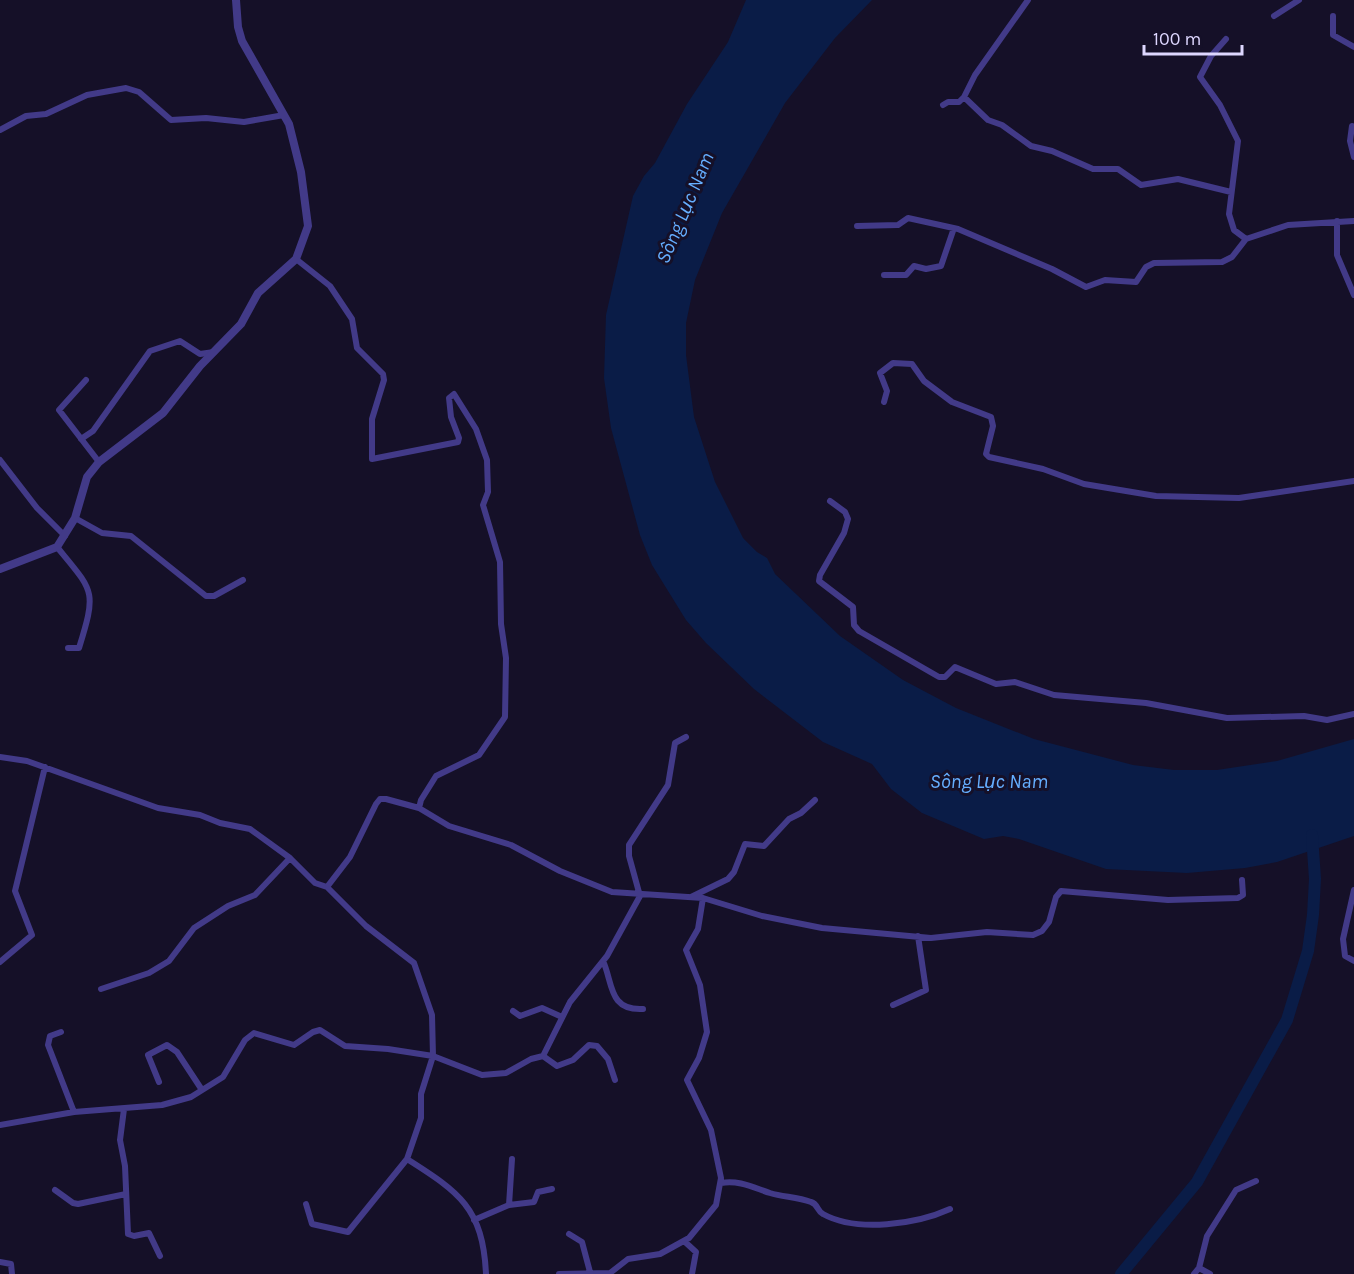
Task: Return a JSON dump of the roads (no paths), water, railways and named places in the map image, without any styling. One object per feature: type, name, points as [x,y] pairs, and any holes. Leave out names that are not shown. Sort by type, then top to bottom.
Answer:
[{"type":"street","points":[[0,568],[57,547],[75,519],[87,477],[99,462],[163,413],[214,352],[241,324],[258,293],[296,259],[308,226],[301,172],[284,115],[242,40],[238,27],[236,0]]},
{"type":"street","points":[[943,105],[959,102],[964,97],[975,75],[1028,0]]},
{"type":"street","points":[[1274,16],[1299,0]]},
{"type":"street","points":[[1333,16],[1333,35],[1354,47]]},
{"type":"street","points":[[1226,39],[1211,56],[1200,77],[1220,105],[1238,141],[1237,163],[1231,192],[1230,223],[1234,230],[1246,239]]},
{"type":"street","points":[[0,130],[26,116],[46,114],[87,95],[126,88],[140,92],[171,120],[206,118],[244,122],[284,115]]},
{"type":"street","points":[[964,97],[988,120],[1002,125],[1031,146],[1052,151],[1093,170],[1118,169],[1141,184],[1178,179],[1231,192]]},
{"type":"street","points":[[1352,126],[1350,141],[1354,157]]},
{"type":"street","points":[[857,226],[898,225],[908,218],[954,228],[1052,269],[1086,287],[1105,280],[1136,282],[1146,267],[1154,263],[1222,262],[1232,257],[1246,239],[1288,225],[1354,221]]},
{"type":"street","points":[[1337,221],[1337,255],[1354,295]]},
{"type":"street","points":[[884,275],[904,276],[914,266],[926,269],[941,266],[954,228]]},
{"type":"street","points":[[296,259],[330,286],[352,319],[357,348],[382,374],[384,380],[372,419],[372,459],[458,442],[459,438],[449,408],[449,398],[454,394],[476,429],[486,454],[489,492],[483,505],[496,543],[502,576],[501,624],[506,658],[505,717],[479,755],[436,776],[421,800],[419,808]]},
{"type":"street","points":[[81,440],[93,431],[100,418],[126,389],[153,349],[180,341],[200,354],[214,352]]},
{"type":"street","points":[[884,402],[887,391],[880,373],[891,364],[912,364],[924,381],[952,402],[991,417],[993,426],[986,454],[989,457],[1043,469],[1084,484],[1128,492],[1156,496],[1239,498],[1354,481]]},
{"type":"street","points":[[86,380],[59,408],[99,462]]},
{"type":"street","points":[[0,460],[37,508],[66,536]]},
{"type":"street","points":[[830,501],[845,512],[848,519],[844,533],[820,575],[819,581],[853,608],[854,625],[860,631],[939,677],[945,677],[955,667],[996,684],[1015,682],[1054,695],[1146,704],[1227,718],[1304,716],[1328,720],[1354,714]]},
{"type":"street","points":[[75,519],[102,532],[130,536],[206,596],[214,596],[243,580]]},
{"type":"street","points":[[57,547],[86,581],[90,592],[88,615],[79,648],[75,650],[68,648]]},
{"type":"street","points":[[543,1056],[562,1017],[583,983],[603,961],[640,896],[629,856],[629,845],[668,784],[675,743],[686,736]]},
{"type":"street","points":[[0,757],[45,767],[158,808],[200,815],[220,824],[250,829],[290,858],[312,880],[327,887],[366,926],[414,963],[434,1021],[433,1056],[421,1094],[420,1125],[407,1159],[348,1232],[313,1225],[306,1204]]},
{"type":"street","points":[[0,962],[32,935],[15,891],[45,767]]},
{"type":"street","points":[[327,887],[350,857],[378,801],[386,799],[419,808],[449,826],[511,845],[592,885],[612,892],[640,896],[704,898],[768,917],[822,928],[937,938],[983,932],[1037,934],[1049,922],[1058,894],[1066,890],[1168,900],[1238,898],[1243,895],[1242,880]]},
{"type":"street","points":[[690,897],[728,879],[734,872],[745,844],[766,845],[789,819],[801,813],[815,800]]},
{"type":"street","points":[[101,989],[149,973],[169,961],[194,928],[228,906],[255,895],[290,858]]},
{"type":"street","points":[[1354,890],[1343,939],[1345,956],[1354,962]]},
{"type":"street","points":[[559,1274],[610,1273],[628,1259],[657,1256],[684,1241],[705,1221],[716,1205],[721,1183],[711,1130],[687,1080],[706,1038],[700,985],[686,950],[698,929],[704,898]]},
{"type":"street","points":[[893,1005],[926,990],[918,936]]},
{"type":"street","points":[[603,961],[612,993],[629,1008],[643,1009]]},
{"type":"street","points":[[513,1011],[520,1016],[542,1008],[562,1017]]},
{"type":"street","points":[[0,1125],[74,1112],[162,1105],[191,1097],[223,1077],[244,1040],[254,1034],[294,1045],[318,1030],[345,1046],[388,1049],[433,1056],[477,1074],[490,1075],[506,1073],[531,1059],[543,1056],[557,1066],[573,1060],[589,1045],[597,1046],[608,1059],[615,1080]]},
{"type":"street","points":[[61,1032],[50,1036],[48,1045],[74,1112]]},
{"type":"street","points":[[159,1082],[148,1055],[164,1045],[170,1045],[202,1090]]},
{"type":"street","points":[[124,1109],[120,1140],[128,1234],[134,1236],[149,1233],[160,1256]]},
{"type":"street","points":[[407,1159],[456,1192],[474,1220],[483,1241],[486,1274]]},
{"type":"street","points":[[509,1204],[512,1159]]},
{"type":"street","points":[[721,1183],[736,1181],[772,1194],[808,1201],[815,1204],[823,1214],[860,1224],[923,1219],[950,1209]]},
{"type":"street","points":[[1194,1274],[1199,1268],[1207,1236],[1236,1190],[1256,1181]]},
{"type":"street","points":[[474,1220],[509,1204],[534,1202],[538,1192],[552,1189]]},
{"type":"street","points":[[56,1190],[73,1203],[78,1204],[126,1194]]},
{"type":"street","points":[[568,1234],[582,1242],[590,1272]]},
{"type":"street","points":[[684,1241],[696,1252],[692,1274]]},
{"type":"street","points":[[0,1262],[11,1264],[12,1274]]},
{"type":"street","points":[[1199,1268],[1210,1274]]},
{"type":"water","name":"Sông Lục Nam","points":[[746,0],[872,0],[835,38],[785,103],[722,213],[695,280],[686,323],[686,355],[694,417],[715,482],[743,538],[767,558],[775,574],[840,636],[903,680],[956,708],[1034,739],[1133,765],[1174,770],[1217,770],[1277,761],[1354,739],[1354,836],[1277,862],[1245,868],[1187,873],[1106,869],[1019,839],[1003,836],[984,839],[922,813],[891,789],[872,764],[823,742],[754,689],[706,643],[686,620],[652,565],[640,535],[611,428],[604,378],[606,315],[633,196],[644,176],[655,163],[687,104],[728,42]]},
{"type":"waterway","points":[[1121,1274],[1197,1182],[1287,1020],[1308,951],[1313,915],[1315,879],[1312,835]]}]
